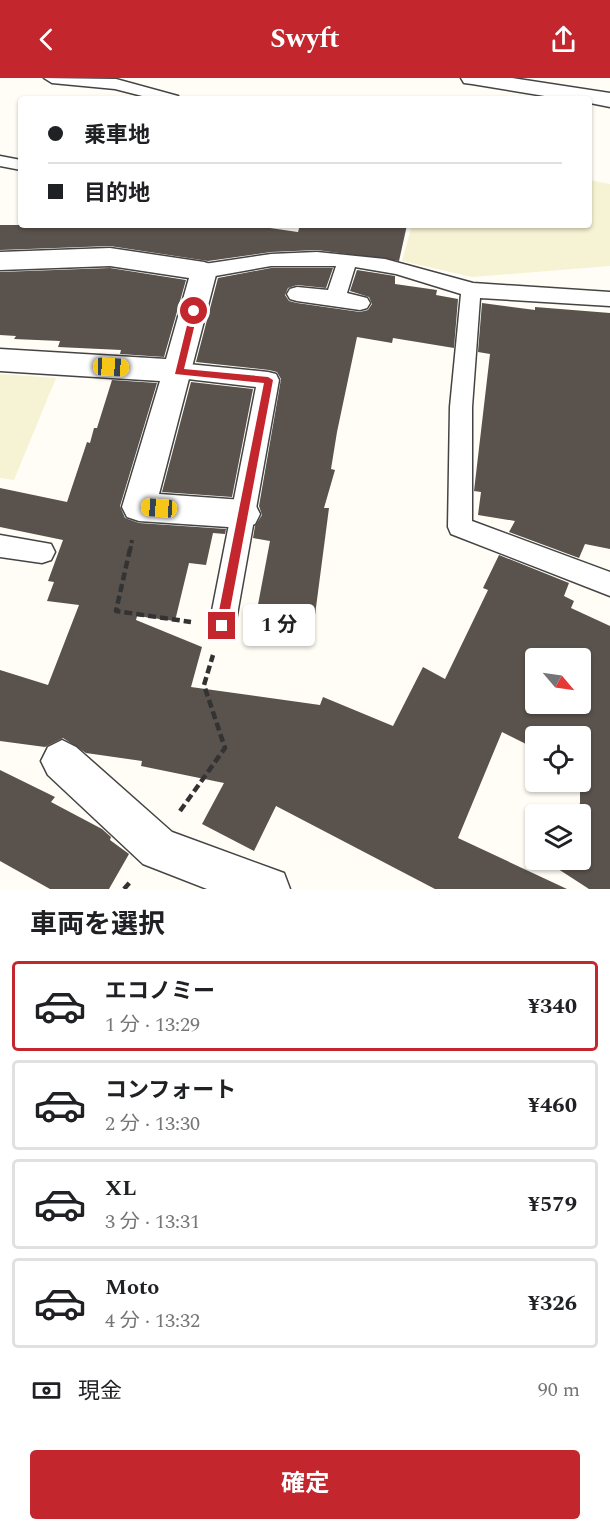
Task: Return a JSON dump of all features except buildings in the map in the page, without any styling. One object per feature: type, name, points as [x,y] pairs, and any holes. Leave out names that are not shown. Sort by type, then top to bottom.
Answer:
[{"type":"street","points":[[472,78],[585,96]]},
{"type":"street","points":[[592,97],[610,100]]},
{"type":"street","points":[[0,261],[110,257],[204,271],[139,507],[243,514]]},
{"type":"street","points":[[0,360],[178,371]]},
{"type":"street","points":[[62,761],[158,849],[268,889]]},
{"type":"lane","points":[[52,78],[117,84],[161,96]]},
{"type":"lane","points":[[0,161],[18,164]]},
{"type":"lane","points":[[204,271],[242,262],[270,259],[328,258],[385,265],[471,290],[515,295],[610,299]]},
{"type":"lane","points":[[335,298],[347,261]]},
{"type":"lane","points":[[471,290],[461,406],[460,527],[610,584]]},
{"type":"lane","points":[[297,294],[360,303]]},
{"type":"lane","points":[[178,371],[268,380],[222,626]]},
{"type":"lane","points":[[0,546],[42,552]]},
{"type":"path","points":[[124,889],[158,849],[165,833],[225,748],[204,685],[222,626],[116,611],[139,507]]},
{"type":"shaded area","points":[[592,180],[610,184],[610,266],[472,277],[402,261],[411,228],[592,228]]},
{"type":"shaded area","points":[[0,374],[56,378],[14,480],[0,478]]},
{"type":"route","points":[[194,311],[178,371],[268,380],[222,626]]}]
